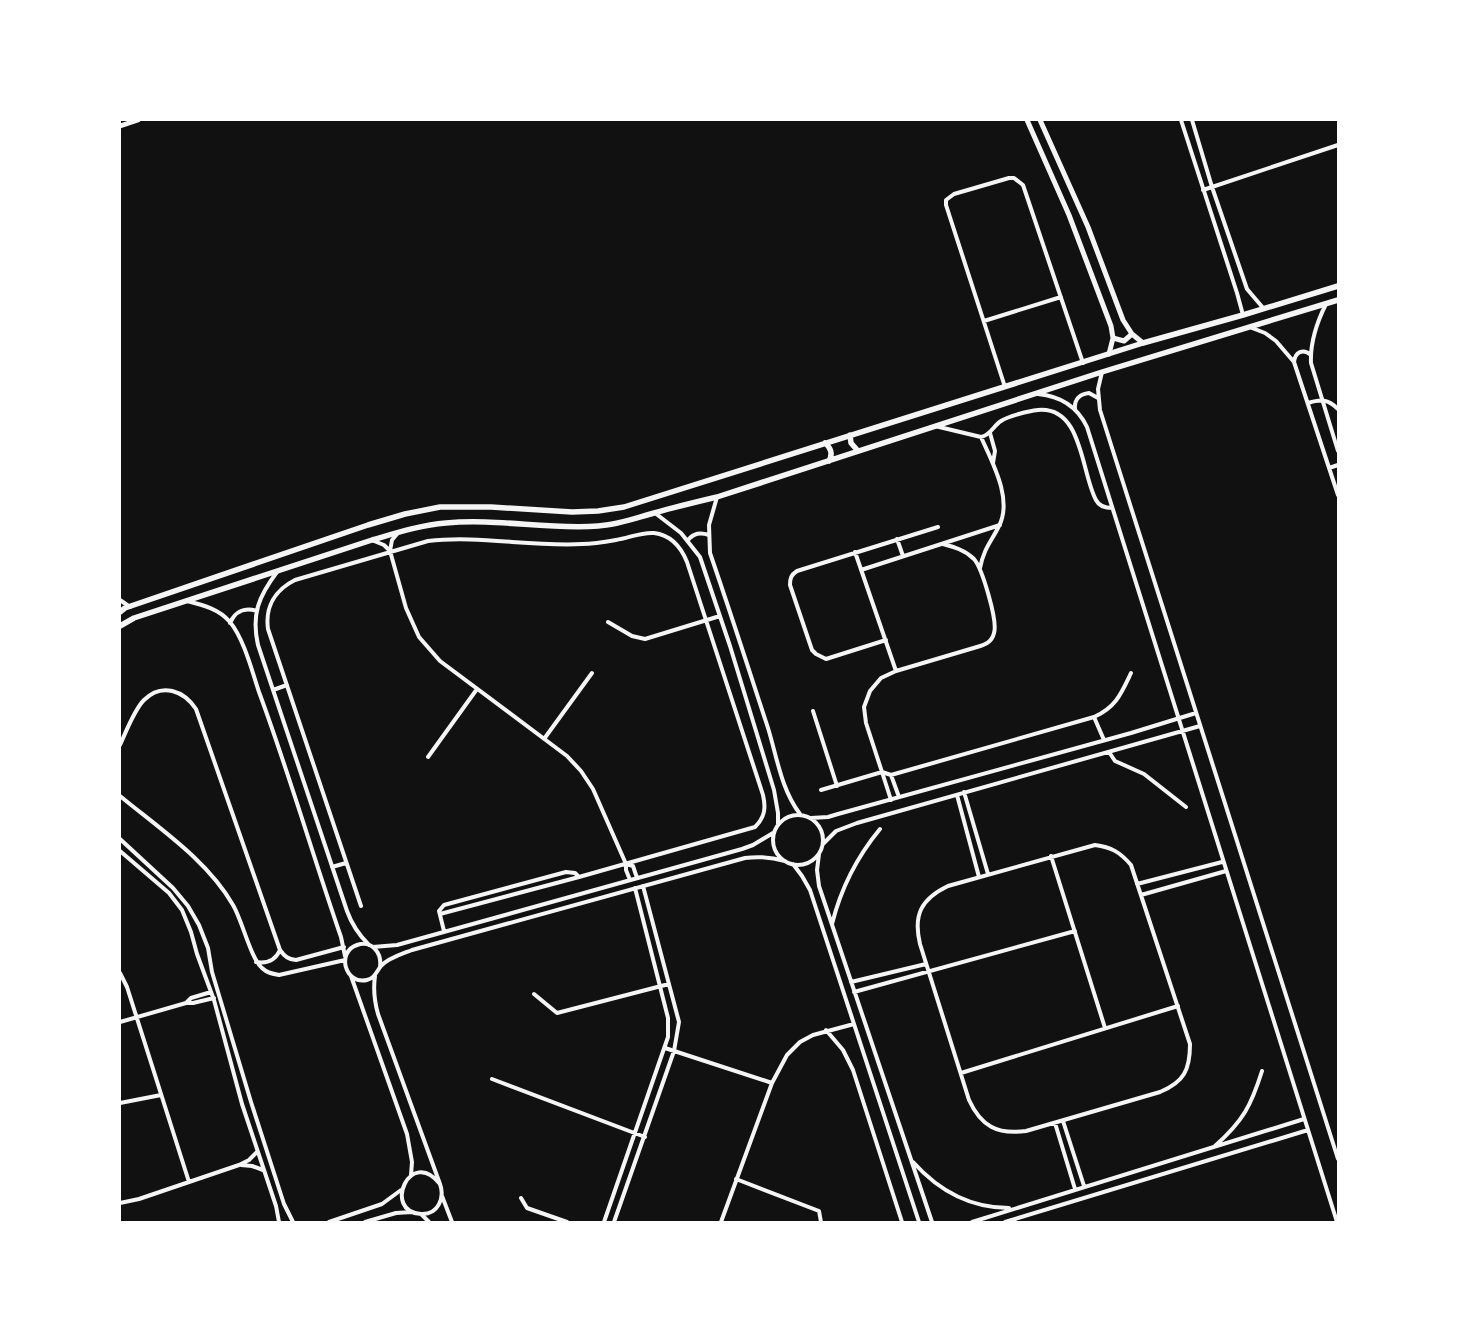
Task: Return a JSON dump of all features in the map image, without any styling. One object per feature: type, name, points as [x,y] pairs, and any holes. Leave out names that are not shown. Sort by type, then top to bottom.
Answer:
[{"type":"main road","points":[[120,612],[359,528],[405,514],[440,507],[491,507],[572,512],[598,511],[624,506],[1143,343],[1243,316],[1338,286]]},
{"type":"main road","points":[[120,626],[134,618],[372,540],[445,523],[490,522],[572,528],[628,521],[655,512],[717,497],[1102,372],[1252,328],[1338,300]]},
{"type":"main road","points":[[850,435],[851,443],[858,451]]},
{"type":"main road","points":[[825,443],[831,452],[829,460]]},
{"type":"street","points":[[120,126],[138,120]]},
{"type":"street","points":[[1026,120],[1076,234],[1111,326],[1113,338],[1109,354]]},
{"type":"street","points":[[1040,120],[1085,220],[1123,320],[1132,334],[1143,343]]},
{"type":"street","points":[[1182,120],[1243,316]]},
{"type":"street","points":[[1192,120],[1212,187],[1247,289],[1264,309]]},
{"type":"street","points":[[1203,190],[1338,145]]},
{"type":"street","points":[[1006,387],[946,206],[946,200],[949,197],[1014,178],[1023,184],[1083,363]]},
{"type":"street","points":[[984,321],[1018,308],[1061,297]]},
{"type":"street","points":[[1326,304],[1315,329],[1310,355],[1321,399],[1338,451]]},
{"type":"street","points":[[1252,328],[1265,333],[1276,341],[1294,362],[1338,495]]},
{"type":"street","points":[[1113,338],[1124,341],[1132,334]]},
{"type":"street","points":[[1294,362],[1294,357],[1297,353],[1302,351],[1310,355]]},
{"type":"street","points":[[1102,372],[1098,398],[1117,464],[1338,1159]]},
{"type":"street","points":[[1075,409],[1076,399],[1080,396],[1089,393],[1098,398]]},
{"type":"street","points":[[1038,394],[1058,398],[1075,409],[1087,427],[1177,719],[1337,1222]]},
{"type":"street","points":[[1308,404],[1321,399],[1332,403],[1338,409]]},
{"type":"street","points":[[935,426],[981,437],[990,433],[1003,419],[1036,410],[1047,410],[1057,414],[1070,426],[1077,439],[1096,499],[1104,507],[1112,508]]},
{"type":"street","points":[[990,433],[995,451],[993,463]]},
{"type":"street","points":[[980,568],[982,555],[1000,525],[1004,506],[993,463],[981,437]]},
{"type":"street","points":[[1329,468],[1338,465]]},
{"type":"street","points":[[717,497],[711,516],[710,553],[770,734],[784,786],[793,806],[800,814],[817,823],[822,830],[823,844]]},
{"type":"street","points":[[655,512],[688,540],[700,557],[774,790],[777,801],[778,824],[772,841],[778,856],[785,861]]},
{"type":"street","points":[[861,570],[1000,525]]},
{"type":"street","points":[[886,640],[826,659],[816,654],[812,650],[790,585],[792,574],[855,552],[938,527]]},
{"type":"street","points":[[398,533],[392,540],[390,551],[406,608],[419,637],[440,661],[566,756],[581,771],[592,789],[626,864],[630,880]]},
{"type":"street","points":[[361,906],[267,622],[269,609],[278,592],[295,580],[390,551],[428,541],[449,538],[564,544],[617,540],[653,533],[664,536],[674,542],[682,551],[706,619],[763,795],[765,803],[761,820],[755,827],[440,914]]},
{"type":"street","points":[[688,540],[697,533],[709,535]]},
{"type":"street","points":[[897,539],[903,556]]},
{"type":"street","points":[[372,540],[384,545],[390,551]]},
{"type":"street","points":[[891,800],[866,723],[864,706],[870,691],[881,678],[896,671],[987,644],[994,635],[995,624],[980,568],[964,552],[943,544]]},
{"type":"street","points":[[855,552],[896,671]]},
{"type":"street","points":[[278,572],[264,590],[256,611],[256,633],[273,690],[351,924],[369,945]]},
{"type":"street","points":[[120,600],[130,607]]},
{"type":"street","points":[[187,601],[215,610],[230,623],[240,638],[271,724],[344,947],[345,966],[352,976],[407,1134],[412,1162],[411,1176]]},
{"type":"street","points":[[230,623],[232,618],[241,611],[251,609],[256,611]]},
{"type":"street","points":[[608,622],[640,639],[649,638],[720,616]]},
{"type":"street","points":[[544,739],[592,673]]},
{"type":"street","points":[[821,790],[882,772],[891,775],[1094,717],[1106,712],[1116,702],[1131,673]]},
{"type":"street","points":[[273,690],[287,685]]},
{"type":"street","points":[[428,756],[477,689]]},
{"type":"street","points":[[120,745],[144,700],[154,693],[166,690],[178,692],[189,699],[196,709],[280,950],[284,956],[296,960],[344,947]]},
{"type":"street","points":[[813,711],[836,786]]},
{"type":"street","points":[[810,818],[828,817],[891,800],[1196,713]]},
{"type":"street","points":[[1094,717],[1104,740]]},
{"type":"street","points":[[932,1222],[819,886],[817,870],[819,854],[823,844],[836,830],[842,828],[1200,726]]},
{"type":"street","points":[[1131,733],[1134,745]]},
{"type":"street","points":[[1109,752],[1115,761],[1144,774],[1186,807]]},
{"type":"street","points":[[891,775],[899,797]]},
{"type":"street","points":[[964,792],[988,874]]},
{"type":"street","points":[[956,794],[979,877]]},
{"type":"street","points":[[120,796],[197,860],[218,882],[235,908],[256,962],[262,969],[279,975],[345,959]]},
{"type":"street","points":[[778,824],[788,816],[800,814]]},
{"type":"street","points":[[832,926],[837,904],[848,877],[866,846],[880,829]]},
{"type":"street","points":[[345,959],[348,951],[354,946],[361,944],[374,947],[397,945],[742,849],[774,833]]},
{"type":"street","points":[[121,842],[173,888],[188,906],[199,925],[208,948],[212,972],[251,1102],[284,1204],[293,1222]]},
{"type":"street","points":[[1095,845],[1109,847],[1122,854],[1131,865],[1190,1044],[1190,1060],[1184,1075],[1172,1087],[1160,1092],[1063,1121],[1011,1133],[997,1130],[985,1123],[975,1113],[969,1100],[916,930],[918,916],[924,903],[935,892],[948,886],[1052,856],[1095,845]]},
{"type":"street","points":[[120,851],[170,892],[182,910],[214,998],[242,1104],[276,1206],[279,1222]]},
{"type":"street","points":[[452,1222],[374,1001],[375,976],[380,967],[391,959],[412,950],[745,858],[772,857],[793,864],[807,863],[819,854]]},
{"type":"street","points":[[1052,856],[1105,1028]]},
{"type":"street","points":[[1138,884],[1222,862]]},
{"type":"street","points":[[332,867],[346,863]]},
{"type":"street","points":[[626,864],[633,866],[637,878]]},
{"type":"street","points":[[793,864],[810,890],[919,1222]]},
{"type":"street","points":[[1141,895],[1226,871]]},
{"type":"street","points":[[444,931],[440,908],[444,904],[566,872],[575,873],[579,877]]},
{"type":"street","points":[[614,1222],[674,1051],[679,1022],[643,886]]},
{"type":"street","points":[[604,1222],[668,1037],[669,1025],[635,888]]},
{"type":"street","points":[[854,992],[1075,931]]},
{"type":"street","points":[[374,947],[380,956],[380,967]]},
{"type":"street","points":[[256,962],[273,960],[280,950]]},
{"type":"street","points":[[316,954],[320,966]]},
{"type":"street","points":[[850,982],[926,964]]},
{"type":"street","points":[[120,973],[127,987],[189,1182]]},
{"type":"street","points":[[352,976],[359,980],[367,980],[375,976]]},
{"type":"street","points":[[534,994],[557,1014],[669,984]]},
{"type":"street","points":[[186,1003],[191,998],[217,986]]},
{"type":"street","points":[[120,1022],[186,1003],[214,998]]},
{"type":"street","points":[[961,1072],[1178,1006]]},
{"type":"street","points":[[721,1222],[772,1084],[787,1055],[800,1042],[813,1035],[854,1024]]},
{"type":"street","points":[[826,1030],[843,1050],[854,1070],[902,1222]]},
{"type":"street","points":[[665,1048],[772,1084]]},
{"type":"street","points":[[1214,1147],[1245,1114],[1255,1093],[1262,1071]]},
{"type":"street","points":[[873,1080],[883,1078]]},
{"type":"street","points":[[492,1079],[645,1137]]},
{"type":"street","points":[[120,1103],[161,1095]]},
{"type":"street","points":[[972,1222],[1304,1119]]},
{"type":"street","points":[[1063,1121],[1084,1186]]},
{"type":"street","points":[[1055,1123],[1075,1189]]},
{"type":"street","points":[[1267,1130],[1271,1141]]},
{"type":"street","points":[[1005,1222],[1308,1130]]},
{"type":"street","points":[[120,1203],[239,1165],[249,1160],[257,1152]]},
{"type":"street","points":[[911,1159],[939,1187],[956,1197],[984,1206],[1014,1208]]},
{"type":"street","points":[[239,1165],[252,1166],[263,1170]]},
{"type":"street","points":[[329,1222],[382,1204],[401,1190],[406,1179],[419,1172],[428,1173],[435,1177],[440,1184]]},
{"type":"street","points":[[736,1179],[819,1211],[821,1222]]},
{"type":"street","points":[[401,1190],[404,1204],[415,1213]]},
{"type":"street","points":[[365,1222],[396,1212],[421,1214],[432,1211],[437,1207],[442,1196]]},
{"type":"street","points":[[521,1198],[527,1208],[567,1222]]},
{"type":"street","points":[[276,1206],[284,1204]]},
{"type":"street","points":[[421,1214],[429,1222]]}]
